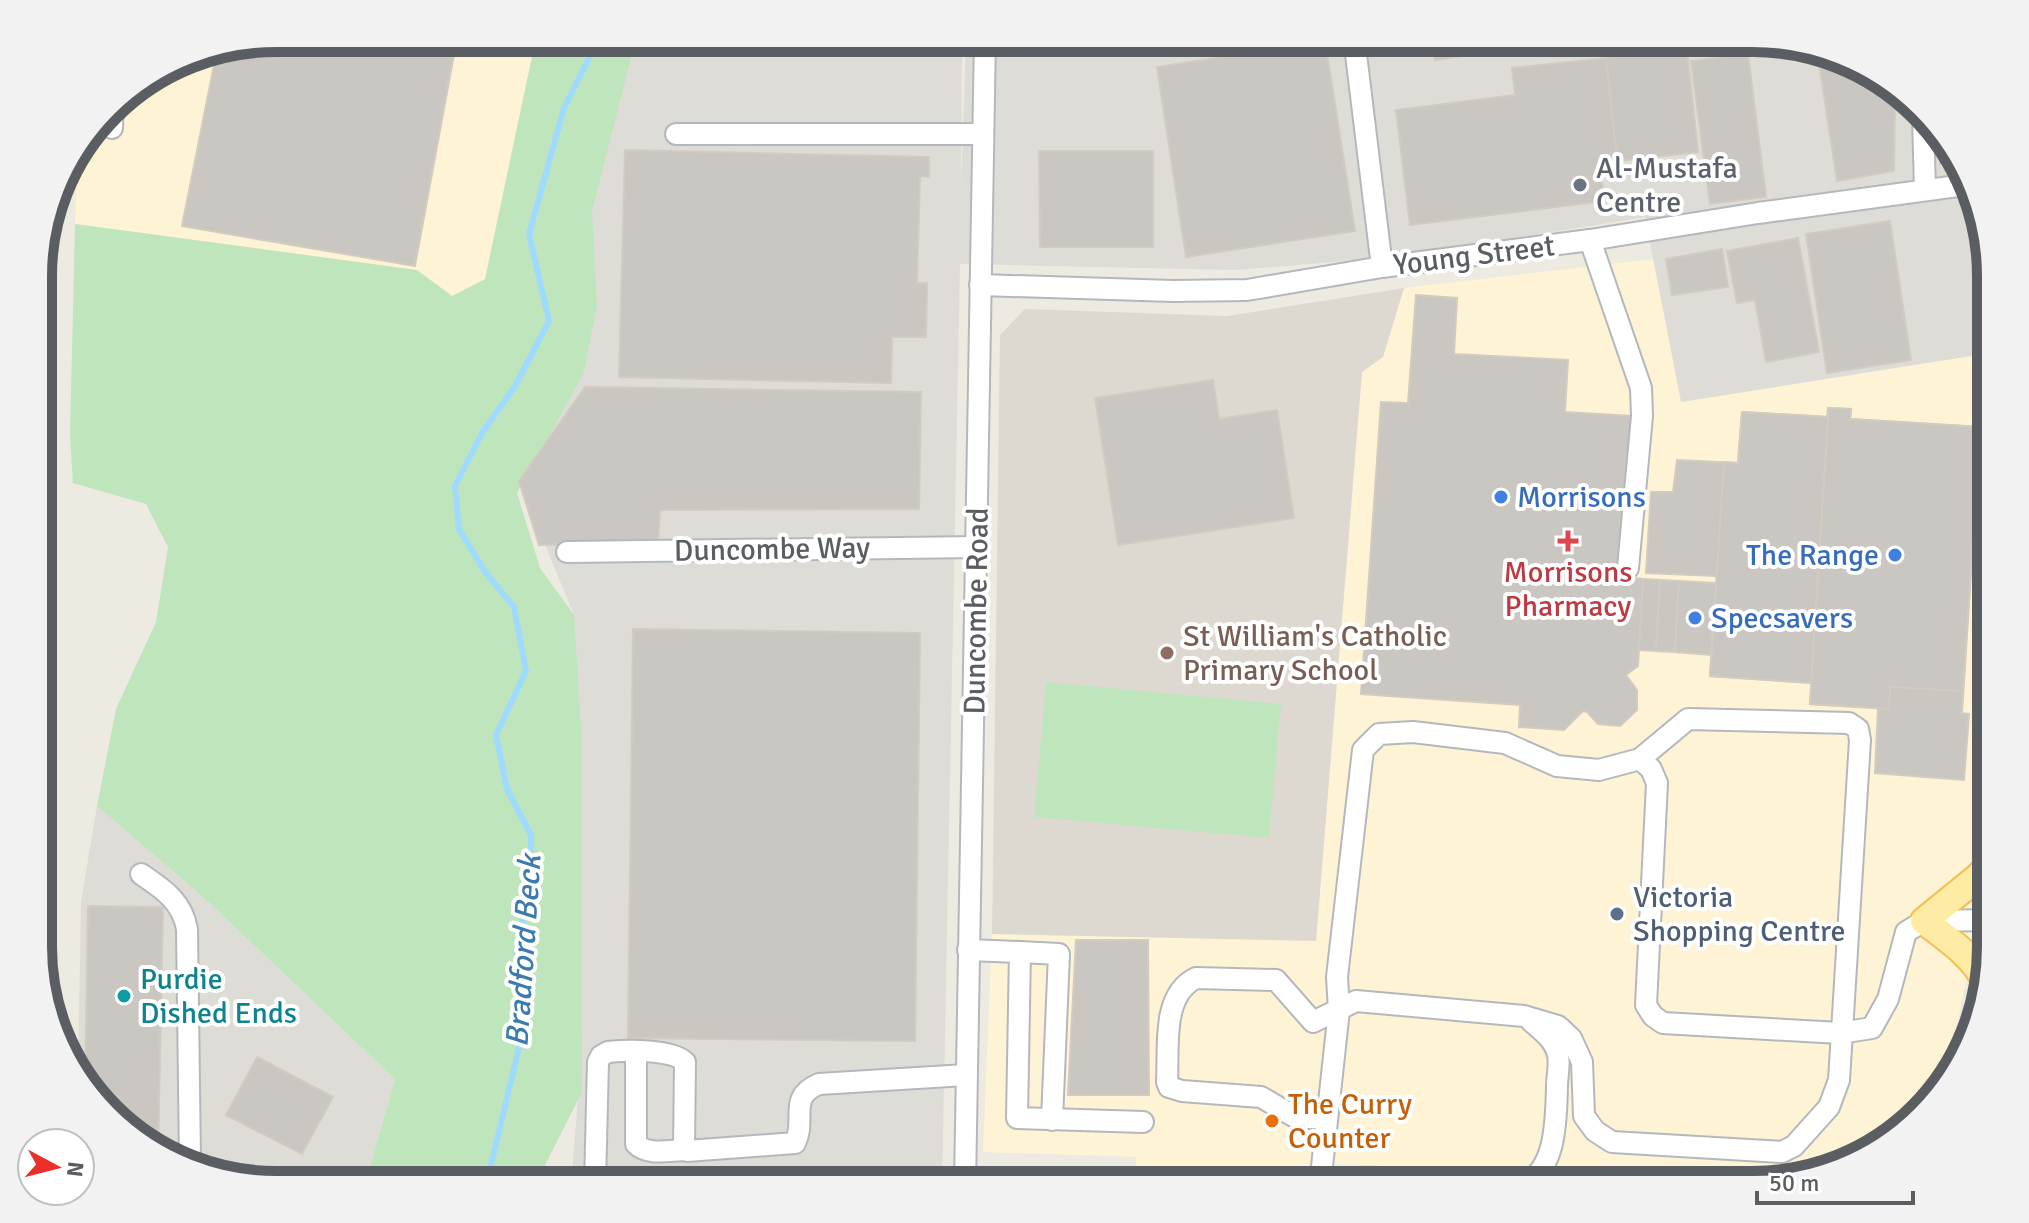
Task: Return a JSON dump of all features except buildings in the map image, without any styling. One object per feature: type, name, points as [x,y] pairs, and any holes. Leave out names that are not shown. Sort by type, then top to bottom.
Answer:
[{"type":"main road","points":[[1977,878],[1924,921],[1977,964]]},
{"type":"street","name":"Duncombe Road","points":[[965,1171],[985,52]]},
{"type":"street","points":[[1356,52],[1382,267]]},
{"type":"street","points":[[112,124],[112,128]]},
{"type":"street","points":[[1923,131],[1925,190]]},
{"type":"street","points":[[676,134],[983,134]]},
{"type":"street","name":"Young Street","points":[[980,285],[1247,290],[1382,267],[1958,186]]},
{"type":"street","points":[[1590,240],[1641,388],[1642,416],[1628,568]]},
{"type":"street","name":"Duncombe Way","points":[[567,552],[978,547]]},
{"type":"street","points":[[1319,1171],[1339,1010],[1337,977],[1363,750],[1379,734],[1413,732],[1505,743],[1557,766],[1599,770],[1640,759],[1688,719],[1849,723],[1858,729],[1860,740],[1839,1080],[1829,1107],[1794,1146],[1782,1152],[1612,1142],[1595,1131],[1584,1116],[1582,1062],[1571,1038],[1558,1026],[1524,1016],[1356,1001],[1339,1010],[1313,1022],[1276,980],[1196,978],[1187,982],[1177,994],[1172,1008],[1169,1087],[1182,1091],[1261,1097],[1295,1117],[1325,1119]]},
{"type":"street","points":[[1640,759],[1651,769],[1657,783],[1646,1005],[1653,1016],[1663,1023],[1840,1033],[1872,1028],[1888,999],[1906,932],[1924,921],[1977,920]]},
{"type":"street","points":[[141,874],[174,899],[184,912],[187,929],[190,1154]]},
{"type":"street","points":[[968,950],[1059,954],[1052,1120]]},
{"type":"street","points":[[1020,952],[1017,1118],[1143,1122]]},
{"type":"street","points":[[1524,1016],[1549,1036],[1558,1056],[1556,1121],[1551,1152],[1538,1171]]},
{"type":"street","points":[[595,1171],[598,1062],[608,1052],[673,1055],[685,1062],[686,1150]]},
{"type":"street","points":[[636,1052],[636,1144],[641,1150],[653,1151],[795,1143],[800,1100],[809,1088],[819,1084],[966,1075]]},
{"type":"shaded area","points":[[276,52],[533,52],[485,280],[452,296],[417,270],[75,224],[76,175],[108,128],[151,90],[204,64],[247,54]]},
{"type":"shaded area","points":[[627,52],[962,52],[961,189],[966,52],[1782,54],[1839,69],[1878,90],[1901,108],[1939,151],[1954,177],[1973,232],[1977,261],[1977,355],[1681,402],[1645,217],[1406,256],[1235,270],[960,264],[942,1171],[572,1171],[578,1098],[574,615],[519,482]]},
{"type":"shaded area","points":[[1654,259],[1682,402],[1977,355],[1977,916],[1952,1050],[1921,1095],[1878,1133],[1825,1159],[1768,1171],[1136,1171],[1136,1157],[983,1152],[992,934],[1316,941],[1362,371],[1383,357],[1404,288]],"holes":[[[1304,1163],[1424,1167],[1483,1170],[1305,1164]]]},
{"type":"shaded area","name":"St William's Catholic Primary School","points":[[1404,288],[1383,357],[1362,372],[1316,941],[992,934],[1000,335],[1025,309],[1227,316]]},
{"type":"shaded area","points":[[97,806],[202,896],[395,1079],[369,1171],[276,1171],[218,1163],[164,1141],[128,1115],[108,1095],[78,1052],[81,902]]},
{"type":"green space","points":[[533,52],[632,52],[592,211],[597,306],[583,375],[517,493],[540,568],[574,615],[581,729],[582,1092],[542,1171],[369,1171],[395,1079],[202,896],[97,806],[116,709],[156,622],[168,547],[146,504],[73,483],[70,435],[75,224],[417,270],[452,296],[485,279]]},
{"type":"green space","points":[[1046,682],[1281,704],[1269,838],[1034,817]]},
{"type":"waterway","name":"Bradford Beck","points":[[491,1165],[521,1039],[517,949],[531,871],[531,835],[507,789],[496,735],[526,671],[514,607],[485,572],[459,529],[455,486],[482,433],[515,386],[549,321],[529,234],[564,108],[592,52]]},
{"type":"place","name":"Al-Mustafa Centre","points":[[1580,185]]},
{"type":"place","name":"Morrisons","points":[[1501,497]]},
{"type":"place","name":"Morrisons Pharmacy","points":[[1568,541]]},
{"type":"place","name":"The Range","points":[[1895,555]]},
{"type":"place","name":"Specsavers","points":[[1695,618]]},
{"type":"place","name":"St William's Catholic Primary School","points":[[1167,653]]},
{"type":"place","name":"Victoria Shopping Centre","points":[[1617,914]]},
{"type":"place","name":"Purdie Dished Ends","points":[[124,996]]},
{"type":"place","name":"The Curry Counter","points":[[1272,1121]]}]
